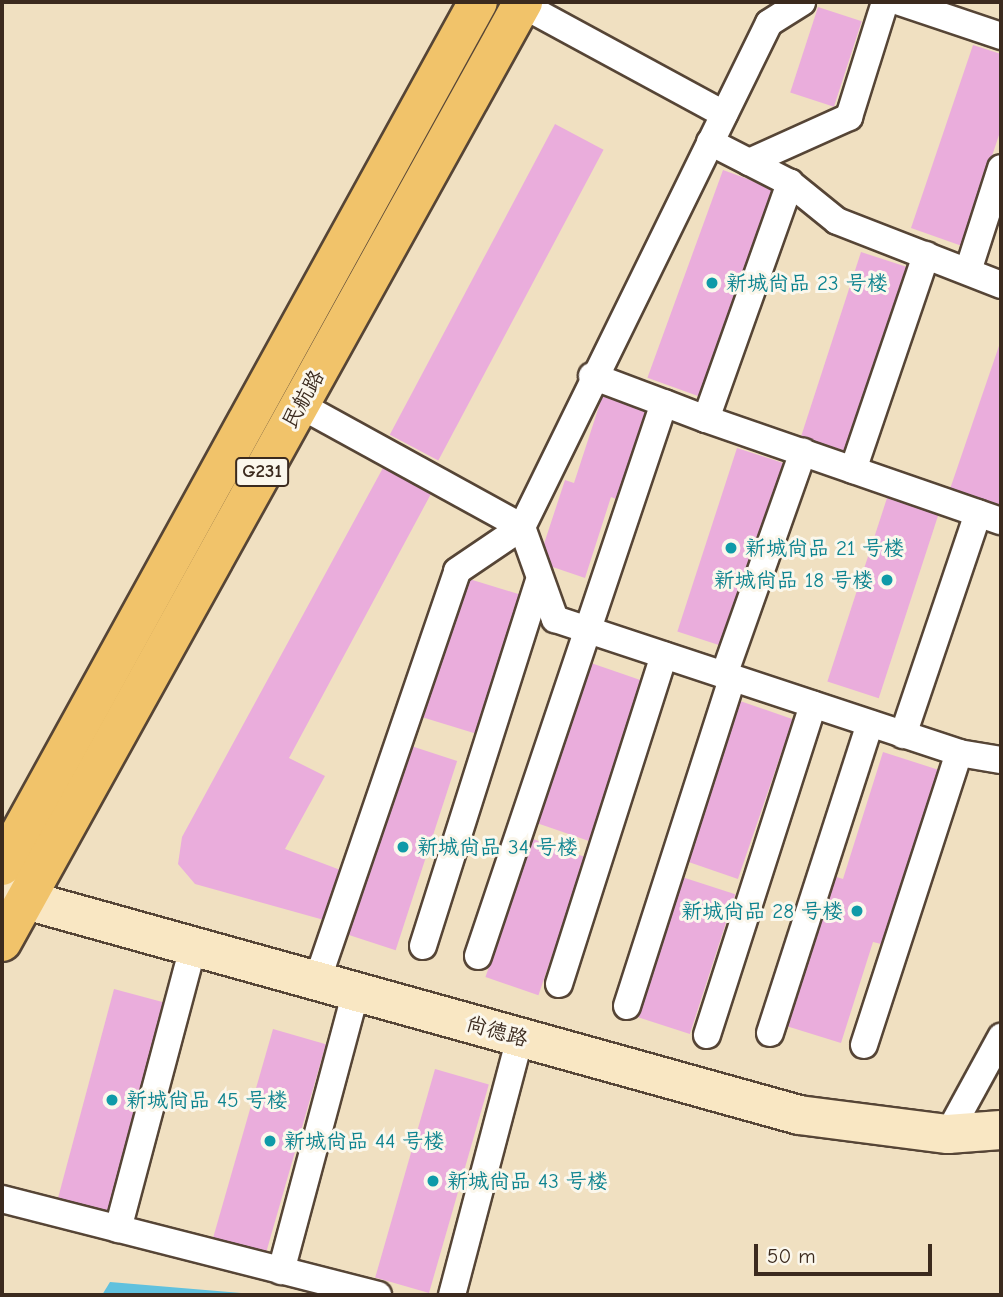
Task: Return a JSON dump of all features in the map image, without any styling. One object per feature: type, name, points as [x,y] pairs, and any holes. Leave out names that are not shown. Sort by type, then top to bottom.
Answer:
[{"type":"highway","name":"民航路","points":[[2,866],[478,2]]},
{"type":"highway","name":"民航路","points":[[2,942],[14,893],[300,405],[522,3]]},
{"type":"street","points":[[317,981],[457,571],[522,527],[592,376],[769,23],[802,2]]},
{"type":"street","points":[[749,162],[849,117],[885,2]]},
{"type":"street","points":[[900,2],[1001,36]]},
{"type":"street","points":[[522,3],[724,114]]},
{"type":"street","points":[[710,142],[790,183],[837,221],[1001,285]]},
{"type":"street","points":[[968,271],[1001,168]]},
{"type":"street","points":[[706,419],[790,183]]},
{"type":"street","points":[[853,470],[926,255]]},
{"type":"street","points":[[592,376],[706,419],[990,517],[903,735]]},
{"type":"street","points":[[478,956],[583,628],[664,403]]},
{"type":"street","points":[[300,405],[522,527],[538,583],[555,619],[903,735],[960,753],[1001,760]]},
{"type":"street","points":[[627,1006],[728,677],[803,452]]},
{"type":"street","points":[[423,946],[538,583]]},
{"type":"street","points":[[559,984],[664,655]]},
{"type":"street","points":[[707,1035],[813,705]]},
{"type":"street","points":[[770,1033],[870,724]]},
{"type":"street","points":[[864,1045],[960,753]]},
{"type":"street","name":"尚德路","points":[[14,893],[193,947],[799,1115],[948,1134],[1001,1130]]},
{"type":"street","points":[[118,1229],[193,947]]},
{"type":"street","points":[[281,1271],[356,992]]},
{"type":"street","points":[[452,1295],[520,1037]]},
{"type":"street","points":[[948,1134],[1001,1037]]},
{"type":"street","points":[[2,1199],[378,1295]]},
{"type":"water","points":[[110,1282],[266,1295],[102,1295]]},
{"type":"building","points":[[818,7],[862,21],[834,107],[790,93]]},
{"type":"building","points":[[973,45],[1001,54],[1001,129],[962,246],[911,228]]},
{"type":"building","points":[[555,124],[604,150],[438,461],[390,435]]},
{"type":"building","name":"新城尚品 23 号楼","points":[[723,170],[776,189],[700,397],[647,378]]},
{"type":"building","points":[[861,252],[912,269],[852,453],[801,437]]},
{"type":"building","points":[[1001,340],[1001,506],[950,489]]},
{"type":"building","points":[[603,394],[651,410],[621,501],[611,497],[585,578],[538,562],[565,480],[574,483]]},
{"type":"building","name":"新城尚品 21 号楼","points":[[737,448],[788,465],[729,648],[677,632]]},
{"type":"building","points":[[384,466],[432,492],[289,758],[325,776],[285,849],[343,871],[324,920],[195,884],[178,864],[182,837]]},
{"type":"building","name":"新城尚品 18 号楼","points":[[887,498],[938,515],[879,698],[827,682]]},
{"type":"building","points":[[466,578],[521,595],[478,734],[423,718]]},
{"type":"building","points":[[591,663],[644,681],[589,841],[536,823]]},
{"type":"building","points":[[740,701],[793,719],[738,879],[685,861]]},
{"type":"building","name":"新城尚品 34 号楼","points":[[402,743],[457,761],[396,950],[341,932]]},
{"type":"building","name":"新城尚品 28 号楼","points":[[883,752],[939,770],[885,945],[873,942],[841,1043],[783,1025],[830,875],[843,879]]},
{"type":"building","points":[[533,839],[586,857],[538,995],[485,977]]},
{"type":"building","points":[[682,877],[735,894],[690,1034],[637,1017]]},
{"type":"building","name":"新城尚品 45 号楼","points":[[114,989],[167,1003],[111,1212],[58,1198]]},
{"type":"building","name":"新城尚品 44 号楼","points":[[273,1029],[326,1044],[266,1253],[213,1238]]},
{"type":"building","name":"新城尚品 43 号楼","points":[[435,1069],[489,1084],[429,1293],[375,1278]]},
{"type":"place","name":"新城尚品 23 号楼","points":[[712,283]]},
{"type":"place","name":"新城尚品 21 号楼","points":[[731,548]]},
{"type":"place","name":"新城尚品 18 号楼","points":[[887,580]]},
{"type":"place","name":"新城尚品 34 号楼","points":[[403,847]]},
{"type":"place","name":"新城尚品 28 号楼","points":[[857,911]]},
{"type":"place","name":"新城尚品 45 号楼","points":[[112,1100]]},
{"type":"place","name":"新城尚品 44 号楼","points":[[270,1141]]},
{"type":"place","name":"新城尚品 43 号楼","points":[[433,1181]]}]
